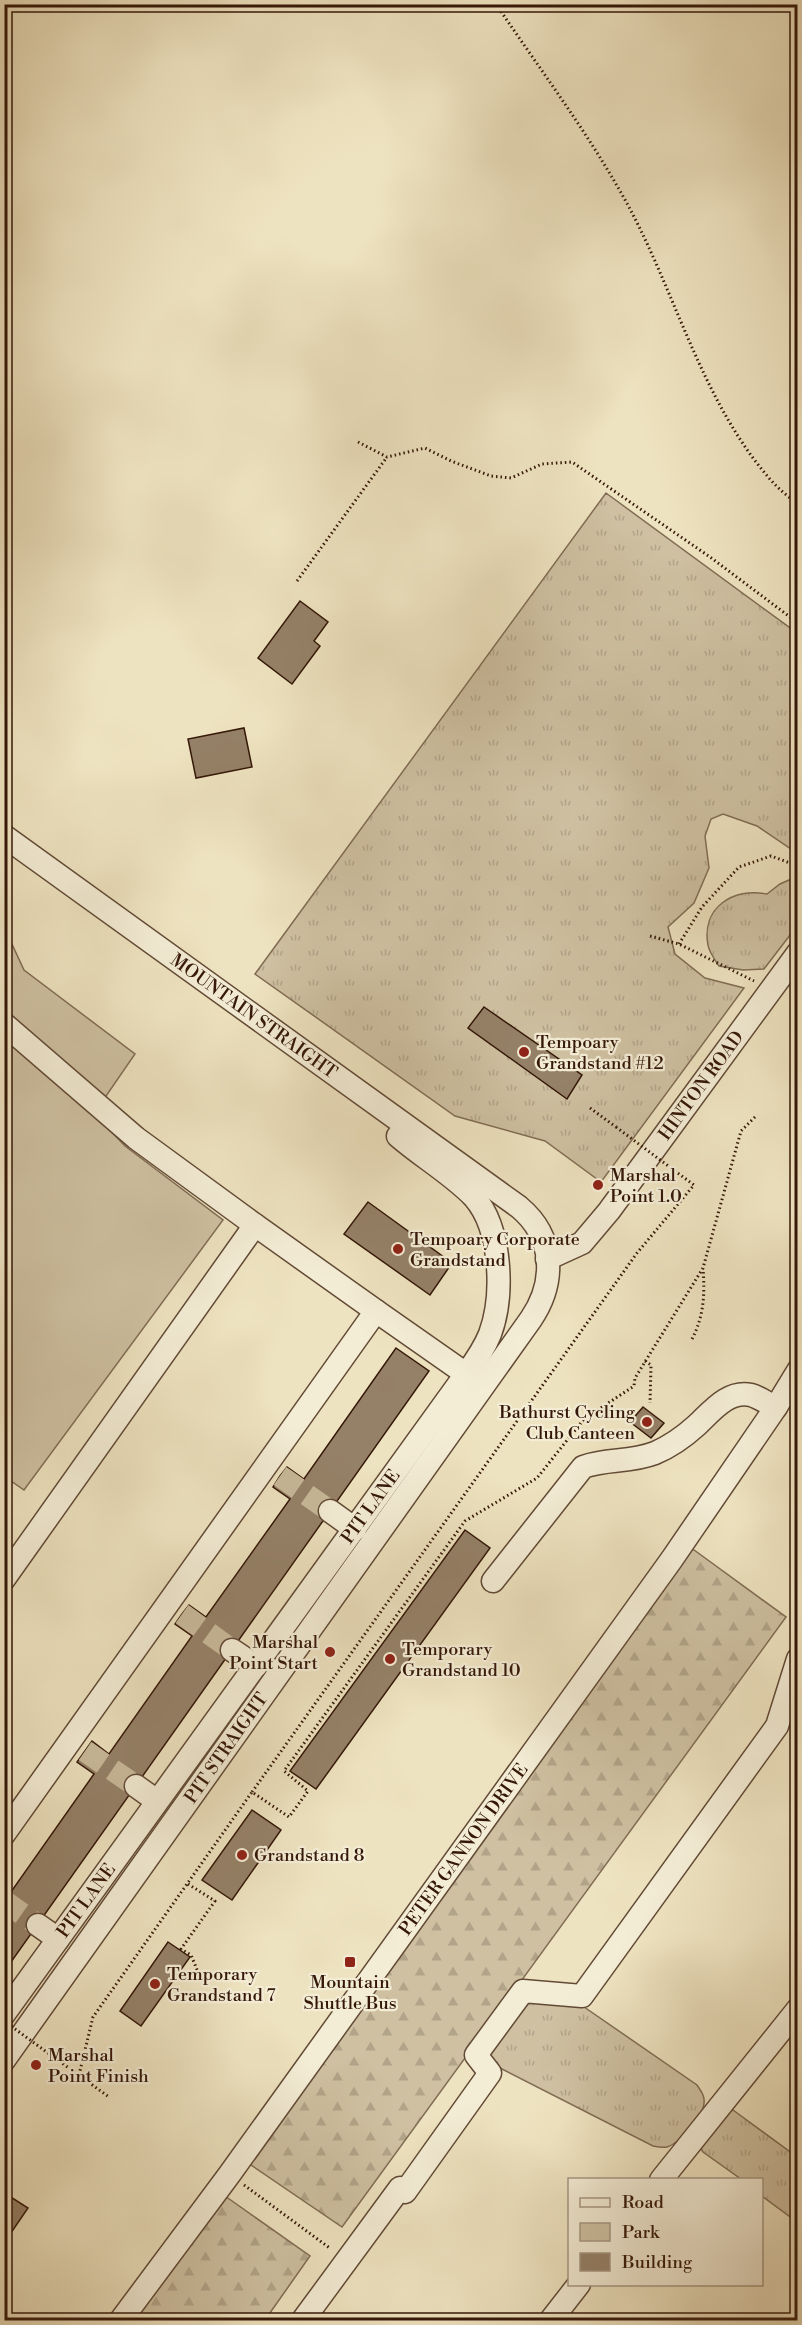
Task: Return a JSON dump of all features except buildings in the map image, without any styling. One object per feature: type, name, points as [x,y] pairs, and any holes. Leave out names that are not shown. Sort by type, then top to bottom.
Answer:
[{"type":"street","name":"MOUNTAIN STRAIGHT","points":[[6,840],[502,1194],[532,1219],[544,1242],[547,1259]]},
{"type":"street","name":"HINTON ROAD","points":[[547,1259],[582,1243],[615,1202],[792,961]]},
{"type":"street","points":[[792,961],[798,989]]},
{"type":"street","points":[[4,1024],[136,1138],[466,1374]]},
{"type":"street","name":"PIT LANE","points":[[4,2014],[466,1374],[490,1334],[499,1289],[493,1239],[479,1204],[466,1190],[418,1153],[265,1025]]},
{"type":"street","points":[[4,1579],[255,1225]]},
{"type":"street","name":"PIT STRAIGHT","points":[[4,2060],[531,1319],[545,1292],[548,1276],[547,1259]]},
{"type":"street","points":[[4,1834],[78,1746],[273,1472],[376,1311]]},
{"type":"street","name":"PETER GANNON DRIVE","points":[[121,2320],[229,2175],[672,1559],[798,1371]]},
{"type":"street","points":[[493,1581],[583,1467],[598,1461],[635,1460],[658,1452],[695,1426],[721,1402],[735,1395],[751,1395],[776,1407]]},
{"type":"street","points":[[330,1511],[355,1528]]},
{"type":"street","points":[[232,1650],[256,1666]]},
{"type":"street","points":[[303,2320],[400,2188],[405,2192],[490,2073],[476,2055],[523,1991],[582,1996],[777,1726],[798,1659]]},
{"type":"street","points":[[136,1786],[157,1801]]},
{"type":"street","points":[[38,1925],[58,1939]]},
{"type":"street","points":[[663,2178],[798,2009]]},
{"type":"street","points":[[551,2320],[577,2286]]},
{"type":"path","points":[[496,4],[555,90],[624,198],[709,384],[738,437],[770,480],[798,503]]},
{"type":"path","points":[[358,442],[387,457],[425,448],[451,461],[491,476],[511,478],[542,464],[572,462],[710,557],[798,623]]},
{"type":"path","points":[[297,581],[387,457]]},
{"type":"path","points":[[679,944],[702,907],[739,867],[771,856],[798,866]]},
{"type":"path","points":[[650,936],[679,944],[743,978],[773,988]]},
{"type":"path","points":[[79,2075],[93,2017],[638,1252],[694,1185],[590,1108]]},
{"type":"path","points":[[252,1792],[289,1817],[308,1791],[284,1771],[465,1521],[537,1478],[584,1419],[634,1386],[635,1378],[645,1361],[704,1268],[741,1131],[757,1115]]},
{"type":"path","points":[[692,1339],[701,1323],[705,1293],[704,1268]]},
{"type":"path","points":[[645,1361],[651,1365],[650,1403]]},
{"type":"path","points":[[188,1884],[215,1901],[182,1949],[191,1955],[198,1972]]},
{"type":"path","points":[[4,2021],[109,2097]]},
{"type":"path","points":[[229,2175],[346,2261]]},
{"type":"green space","points":[[606,493],[797,633],[797,853],[757,826],[723,814],[711,819],[705,836],[709,868],[694,903],[668,927],[675,954],[705,978],[744,988],[601,1182],[545,1141],[455,1116],[255,974]]},
{"type":"green space","points":[[796,877],[797,926],[764,969],[743,970],[719,966],[708,945],[707,932],[709,920],[715,911],[732,897],[742,894],[767,894],[780,884]]},
{"type":"green space","points":[[4,927],[24,970],[135,1054],[106,1096],[102,1122],[125,1146],[223,1220],[24,1490],[4,1476]]},
{"type":"green space","points":[[690,1547],[786,1617],[342,2227],[248,2163]]},
{"type":"green space","points":[[574,2000],[697,2085],[704,2098],[703,2108],[690,2128],[672,2145],[653,2146],[502,2069],[484,2055],[518,2002]]},
{"type":"green space","points":[[733,2110],[797,2157],[797,2222],[763,2197],[763,2178],[740,2178],[703,2152],[700,2147],[725,2112]]},
{"type":"green space","points":[[225,2196],[310,2256],[265,2320],[135,2320]]},
{"type":"tunnel","points":[[280,1476],[330,1511]]},
{"type":"tunnel","points":[[182,1614],[232,1650]]},
{"type":"tunnel","points":[[85,1751],[136,1786]]},
{"type":"tunnel","points":[[4,1901],[38,1925]]},
{"type":"place","name":"Tempoary Grandstand #12","points":[[524,1052]]},
{"type":"place","name":"Marshal Point 1.0","points":[[598,1185]]},
{"type":"place","name":"Tempoary Corporate Grandstand","points":[[398,1249]]},
{"type":"place","name":"Bathurst Cycling Club Canteen","points":[[647,1422]]},
{"type":"place","name":"Marshal Point Start","points":[[330,1652]]},
{"type":"place","name":"Temporary Grandstand 10","points":[[390,1659]]},
{"type":"place","name":"Grandstand 8","points":[[242,1855]]},
{"type":"place","name":"Mountain Shuttle Bus","points":[[350,1962]]},
{"type":"place","name":"Temporary Grandstand 7","points":[[155,1984]]},
{"type":"place","name":"Marshal Point Finish","points":[[36,2065]]}]
